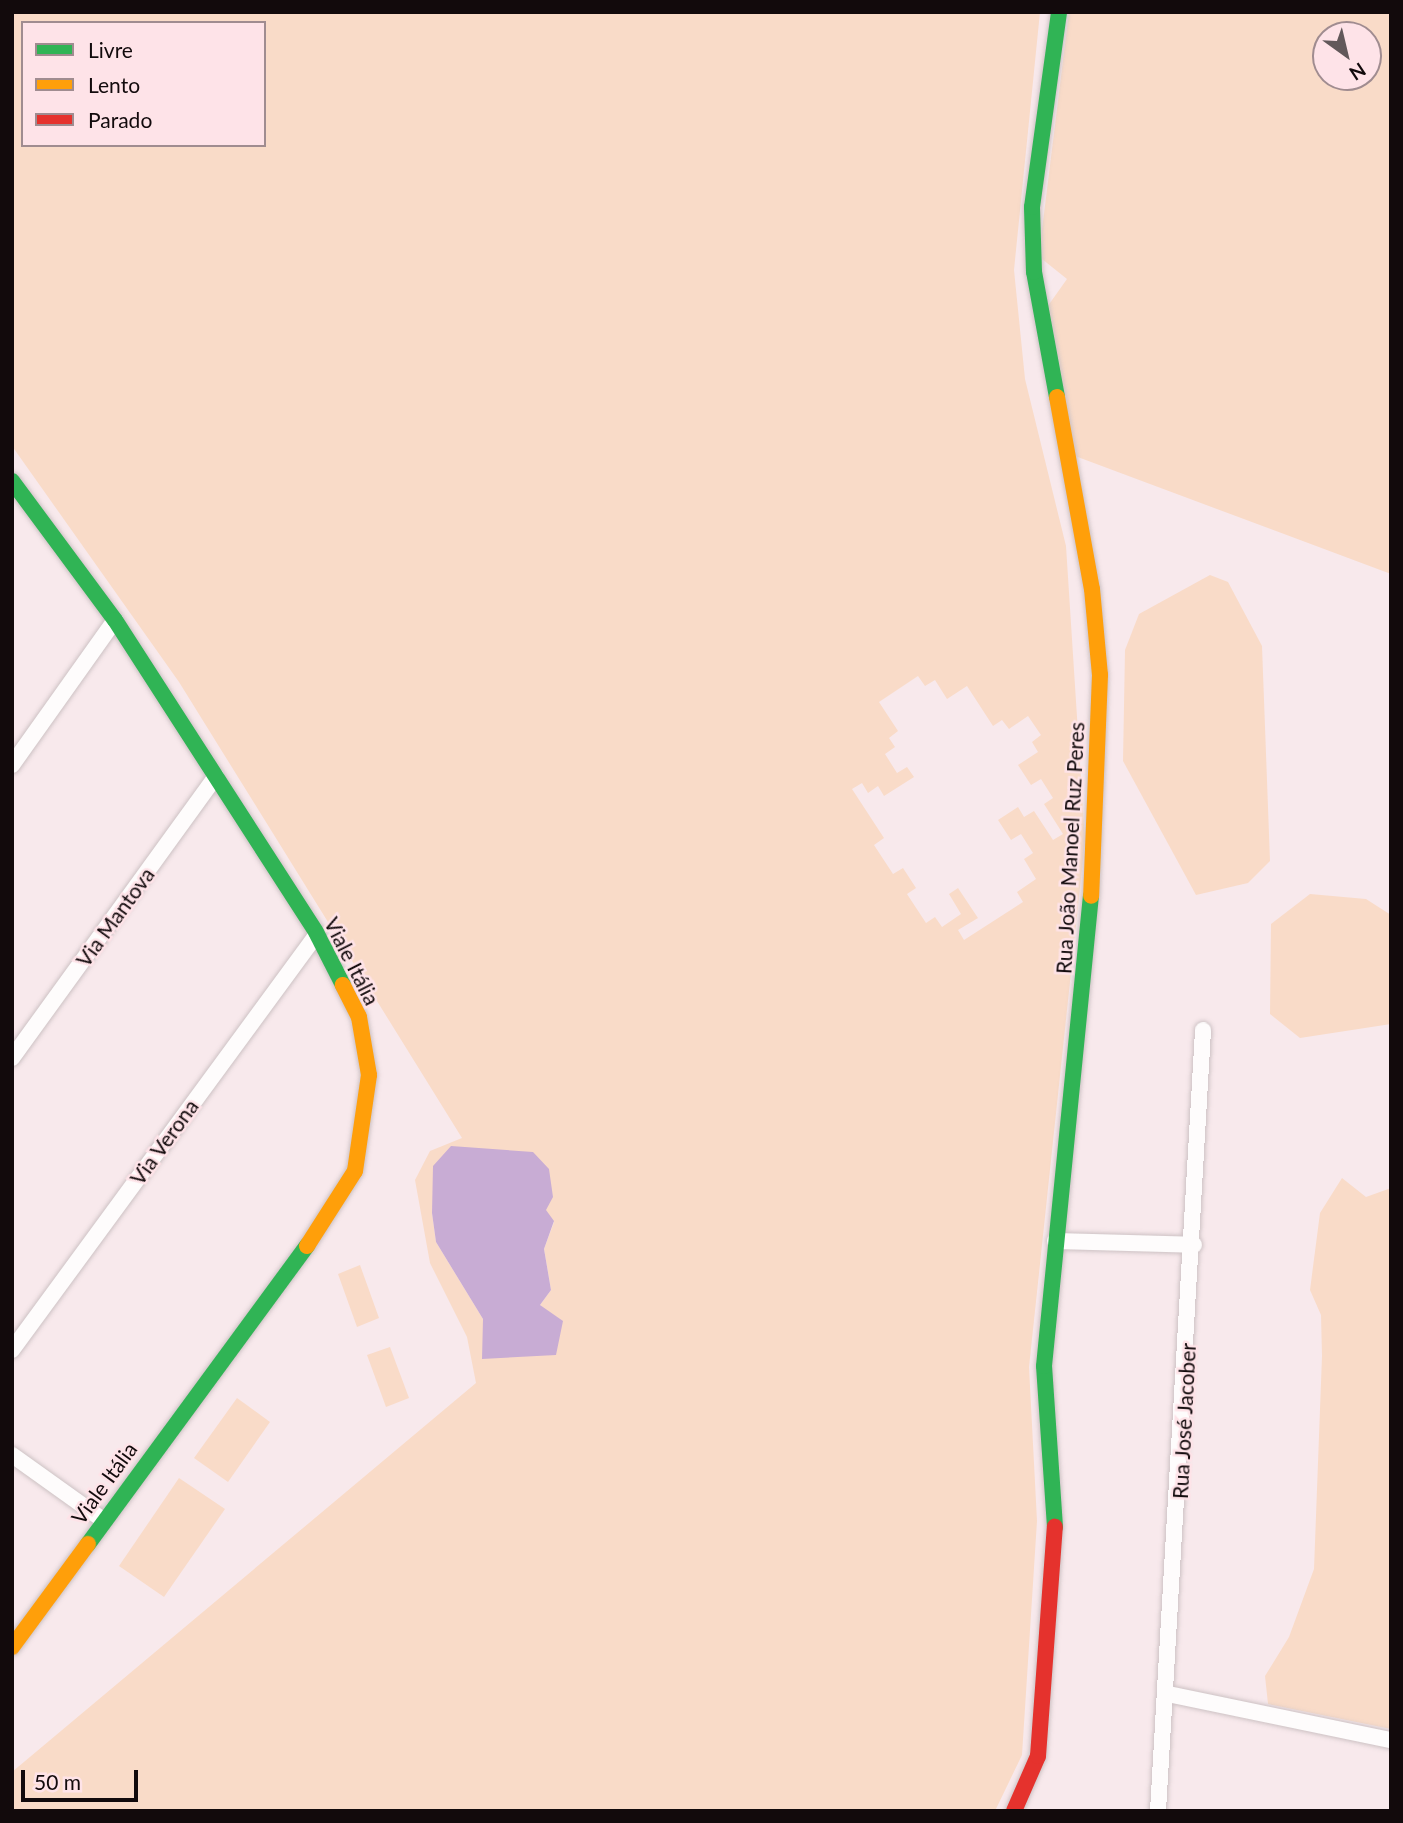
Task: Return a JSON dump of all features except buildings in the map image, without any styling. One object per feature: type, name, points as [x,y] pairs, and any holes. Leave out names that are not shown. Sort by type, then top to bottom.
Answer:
[{"type":"street","name":"Rua João Manoel Ruz Peres","points":[[1014,1811],[1038,1756],[1043,1717],[1055,1530],[1043,1403],[1055,1241],[1088,958],[1100,675],[1092,589],[1034,272],[1032,207],[1059,12]]},
{"type":"street","name":"Viale Itália","points":[[12,481],[115,621],[317,934],[359,1017],[369,1075],[355,1171],[333,1210],[12,1647]]},
{"type":"street","points":[[12,765],[115,621]]},
{"type":"street","name":"Via Mantova","points":[[12,1058],[216,776]]},
{"type":"street","name":"Via Verona","points":[[12,1350],[317,934]]},
{"type":"street","name":"Rua José Jacober","points":[[1158,1811],[1168,1694],[1194,1245],[1203,1030]]},
{"type":"street","points":[[1055,1241],[1194,1245]]},
{"type":"street","points":[[12,1455],[103,1520]]},
{"type":"street","points":[[1168,1694],[1391,1740]]},
{"type":"shaded area","points":[[12,12],[1040,12],[1014,270],[1025,379],[1066,546],[1085,841],[1029,1367],[1037,1521],[1022,1755],[995,1811],[12,1811],[12,1772],[476,1383],[467,1337],[430,1263],[415,1180],[430,1151],[462,1138],[179,682],[12,446]],"holes":[[[918,676],[925,686],[935,680],[947,699],[967,686],[993,726],[1002,720],[1009,729],[1028,716],[1041,735],[1032,742],[1038,752],[1018,765],[1031,785],[1041,779],[1053,798],[1044,804],[1063,834],[1053,840],[1034,811],[1024,817],[1018,807],[998,820],[1011,840],[1021,834],[1033,853],[1024,859],[1036,879],[1017,892],[1023,902],[964,940],[958,930],[978,918],[958,888],[949,894],[961,914],[942,927],[935,917],[926,923],[907,894],[916,888],[903,868],[893,874],[874,845],[884,838],[852,789],[862,783],[868,793],[878,786],[884,796],[914,777],[907,767],[897,773],[885,754],[895,747],[889,738],[898,731],[879,702]],[[432,1213],[554,1222],[544,1249],[551,1290],[540,1305],[553,1320],[483,1359],[483,1319],[436,1242]]]},
{"type":"shaded area","points":[[1069,12],[1391,12],[1391,574],[1075,456],[1045,310],[1067,279],[1042,259],[1041,238]]},
{"type":"shaded area","points":[[1210,575],[1228,582],[1262,646],[1270,861],[1248,883],[1196,895],[1123,761],[1125,650],[1139,614]]},
{"type":"shaded area","points":[[1310,894],[1366,899],[1391,915],[1391,1024],[1300,1038],[1270,1014],[1271,924]]},
{"type":"shaded area","points":[[451,1146],[533,1152],[549,1169],[553,1197],[546,1210],[554,1221],[544,1249],[551,1290],[540,1305],[563,1321],[556,1355],[482,1359],[483,1319],[436,1242],[432,1213],[433,1166]]},
{"type":"shaded area","points":[[1342,1178],[1366,1197],[1391,1188],[1391,1729],[1268,1704],[1265,1676],[1289,1637],[1314,1569],[1322,1356],[1321,1315],[1310,1290],[1320,1213]]},
{"type":"shaded area","points":[[360,1265],[379,1318],[357,1327],[338,1274]]},
{"type":"shaded area","points":[[390,1347],[409,1398],[386,1407],[367,1355]]},
{"type":"shaded area","points":[[237,1398],[270,1422],[228,1482],[194,1458]]},
{"type":"shaded area","points":[[179,1478],[225,1509],[164,1597],[119,1566]]},
{"type":"traffic: fast","points":[[1057,397],[1034,272],[1032,207],[1059,12]]},
{"type":"traffic: fast","points":[[12,481],[115,620],[317,934],[343,985]]},
{"type":"traffic: fast","points":[[1055,1527],[1044,1366],[1091,896]]},
{"type":"traffic: fast","points":[[88,1544],[307,1246]]},
{"type":"traffic: slow","points":[[1057,397],[1092,589],[1100,675],[1091,896]]},
{"type":"traffic: slow","points":[[307,1246],[355,1171],[369,1075],[359,1017],[343,985]]},
{"type":"traffic: slow","points":[[12,1647],[88,1544]]},
{"type":"traffic: jam","points":[[1014,1811],[1038,1756],[1055,1527]]}]
